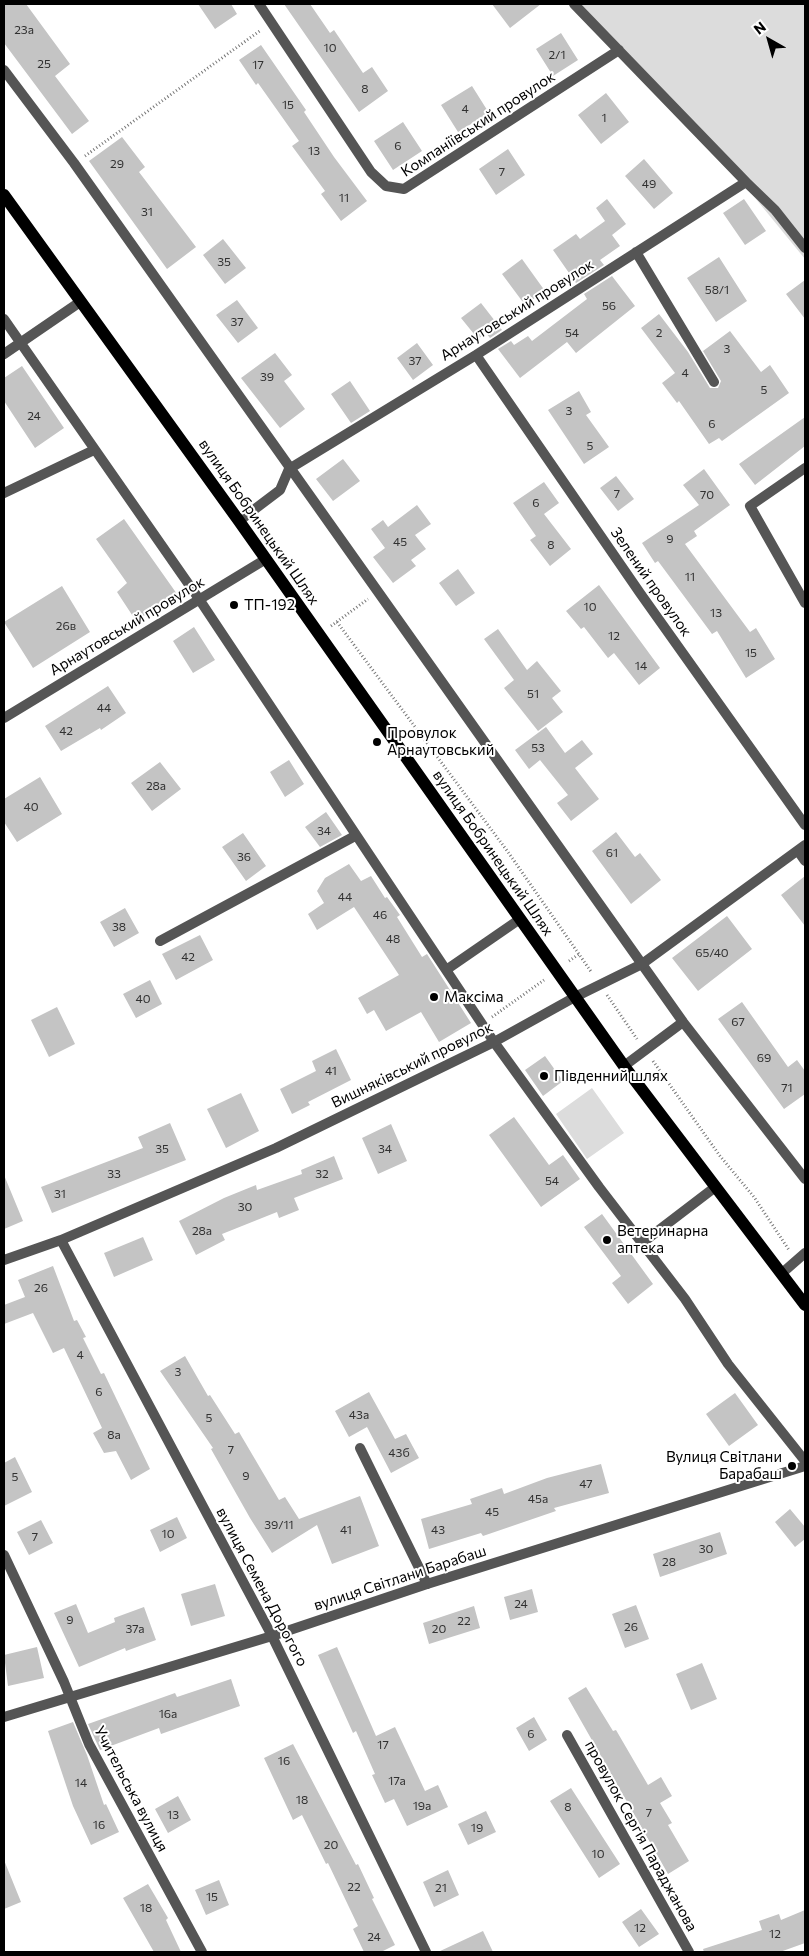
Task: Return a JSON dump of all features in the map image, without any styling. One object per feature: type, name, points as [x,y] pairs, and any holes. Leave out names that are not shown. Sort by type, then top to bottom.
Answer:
[{"type":"main road","name":"вулиця Бобринецький Шлях","points":[[4,195],[239,521],[318,636],[624,1066],[714,1188],[805,1305]]},
{"type":"street","name":"Компаніївський провулок","points":[[260,4],[371,172],[386,186],[404,189],[620,50]]},
{"type":"street","points":[[574,4],[775,210],[805,248]]},
{"type":"street","points":[[4,70],[74,164],[289,469],[379,591],[683,1022],[805,1179]]},
{"type":"street","name":"Арнаутовський провулок","points":[[289,469],[476,354],[746,182]]},
{"type":"street","points":[[636,252],[714,382]]},
{"type":"street","points":[[4,354],[80,302]]},
{"type":"street","points":[[4,319],[199,599],[482,1025],[685,1299],[728,1364],[805,1461]]},
{"type":"street","name":"Зелений провулок","points":[[476,354],[640,593],[805,825]]},
{"type":"street","points":[[4,493],[94,450]]},
{"type":"street","points":[[805,468],[750,506],[805,602]]},
{"type":"street","points":[[239,521],[280,490],[289,469]]},
{"type":"street","name":"Арнаутовський провулок","points":[[4,718],[266,559]]},
{"type":"street","points":[[160,941],[356,836]]},
{"type":"street","points":[[802,848],[805,861]]},
{"type":"street","name":"Вишняківський провулок","points":[[4,1260],[61,1240],[276,1148],[494,1042],[575,997],[642,964],[802,848]]},
{"type":"street","points":[[446,970],[520,919]]},
{"type":"street","points":[[624,1066],[683,1022]]},
{"type":"street","points":[[642,1243],[714,1188]]},
{"type":"street","name":"вулиця Семена Дорогого","points":[[61,1240],[272,1636],[426,1952]]},
{"type":"street","points":[[781,1274],[805,1253]]},
{"type":"street","points":[[360,1448],[427,1584]]},
{"type":"street","name":"вулиця Світлани Барабаш","points":[[4,1717],[272,1636],[427,1584],[805,1466]]},
{"type":"street","name":"Учительська вулиця","points":[[4,1554],[70,1696],[88,1744],[202,1952]]},
{"type":"street","name":"провулок Сергія Параджанова","points":[[567,1735],[689,1952]]},
{"type":"path","points":[[74,164],[272,22]]},
{"type":"path","points":[[318,636],[379,591]]},
{"type":"path","points":[[337,622],[508,852],[720,1156],[754,1197],[796,1262]]},
{"type":"path","points":[[482,1025],[579,954]]},
{"type":"shaded area","points":[[581,4],[805,4],[805,259],[751,193]]},
{"type":"shaded area","points":[[592,1088],[624,1133],[587,1159],[556,1114]]},
{"type":"building","points":[[4,4],[26,4],[70,64],[55,76],[89,121],[72,134],[4,43]]},
{"type":"building","points":[[198,4],[231,4],[237,14],[215,29]]},
{"type":"building","points":[[284,4],[310,4],[330,33],[334,30],[363,73],[372,67],[388,91],[359,112]]},
{"type":"building","points":[[492,4],[541,4],[510,28]]},
{"type":"building","points":[[561,33],[578,60],[553,76],[536,49]]},
{"type":"building","points":[[261,45],[306,110],[304,112],[334,157],[367,201],[341,221],[321,194],[325,191],[292,146],[299,141],[258,83],[256,85],[239,60]]},
{"type":"building","points":[[472,86],[489,113],[458,132],[441,105]]},
{"type":"building","points":[[606,93],[629,122],[601,144],[578,115]]},
{"type":"building","points":[[403,122],[422,151],[393,170],[374,141]]},
{"type":"building","points":[[122,137],[145,167],[139,172],[196,247],[167,269],[89,161]]},
{"type":"building","points":[[508,149],[525,175],[496,195],[479,169]]},
{"type":"building","points":[[644,159],[673,193],[654,209],[625,176]]},
{"type":"building","points":[[607,199],[626,224],[612,235],[620,246],[600,260],[604,265],[576,283],[553,250],[576,234],[580,239],[605,221],[596,208]]},
{"type":"building","points":[[744,199],[766,231],[745,245],[723,213]]},
{"type":"building","points":[[223,239],[246,268],[225,284],[203,255]]},
{"type":"building","points":[[719,257],[747,301],[716,322],[687,278]]},
{"type":"building","points":[[522,259],[545,291],[525,305],[502,274]]},
{"type":"building","points":[[612,276],[635,306],[576,353],[567,342],[520,378],[498,349],[511,341],[514,345],[528,336],[532,341],[587,299],[584,294]]},
{"type":"building","points":[[805,280],[805,319],[786,294]]},
{"type":"building","points":[[237,300],[258,328],[238,343],[216,315]]},
{"type":"building","points":[[481,303],[502,330],[490,338],[486,333],[478,339],[461,318]]},
{"type":"building","points":[[659,314],[688,352],[710,388],[718,388],[721,381],[703,351],[730,331],[761,372],[770,365],[789,393],[722,441],[719,438],[709,444],[679,401],[677,403],[662,383],[675,373],[641,328]]},
{"type":"building","points":[[417,343],[433,365],[413,380],[397,358]]},
{"type":"building","points":[[275,353],[292,375],[284,381],[305,409],[280,428],[241,378]]},
{"type":"building","points":[[22,366],[64,428],[35,448],[4,401],[4,378]]},
{"type":"building","points":[[350,381],[370,411],[351,423],[331,394]]},
{"type":"building","points":[[579,391],[591,412],[586,415],[609,447],[584,464],[548,410]]},
{"type":"building","points":[[805,417],[805,446],[755,485],[739,464]]},
{"type":"building","points":[[343,459],[360,481],[333,501],[316,479]]},
{"type":"building","points":[[704,469],[730,505],[694,531],[697,536],[685,544],[750,632],[756,628],[775,659],[746,678],[717,631],[712,634],[658,561],[655,563],[642,543],[699,505],[683,485]]},
{"type":"building","points":[[616,476],[634,499],[618,511],[600,488]]},
{"type":"building","points":[[544,482],[559,503],[544,514],[571,549],[550,566],[530,540],[536,536],[513,503]]},
{"type":"building","points":[[417,505],[431,524],[415,535],[426,549],[411,560],[416,566],[393,583],[373,557],[385,548],[371,529],[383,520],[388,527]]},
{"type":"building","points":[[124,519],[177,594],[136,621],[117,592],[127,583],[96,539]]},
{"type":"building","points":[[458,569],[475,593],[456,606],[439,583]]},
{"type":"building","points":[[599,585],[660,668],[639,685],[614,653],[608,658],[584,627],[581,629],[566,611]]},
{"type":"building","points":[[62,586],[90,632],[33,668],[4,622]]},
{"type":"building","points":[[194,627],[215,660],[193,673],[173,641]]},
{"type":"building","points":[[498,629],[527,670],[537,661],[561,691],[552,698],[563,712],[538,731],[504,688],[514,680],[484,639]]},
{"type":"building","points":[[108,686],[126,713],[101,730],[100,728],[61,751],[45,726]]},
{"type":"building","points":[[546,727],[565,753],[582,740],[593,754],[575,768],[599,799],[571,821],[557,803],[568,795],[540,760],[529,769],[515,750]]},
{"type":"building","points":[[289,760],[304,784],[285,797],[270,772]]},
{"type":"building","points":[[160,762],[181,789],[152,811],[131,783]]},
{"type":"building","points":[[40,777],[62,814],[17,842],[4,822],[4,799]]},
{"type":"building","points":[[326,812],[342,835],[320,847],[305,827]]},
{"type":"building","points":[[616,832],[635,857],[640,853],[661,880],[631,904],[592,851]]},
{"type":"building","points":[[243,833],[266,866],[246,881],[222,847]]},
{"type":"building","points":[[349,864],[361,881],[371,876],[385,898],[387,897],[400,915],[397,917],[422,957],[427,954],[471,1023],[439,1042],[421,1012],[386,1031],[374,1010],[367,1014],[358,998],[399,975],[354,907],[317,930],[308,914],[324,903],[317,891],[325,878]]},
{"type":"building","points":[[805,876],[805,926],[781,895]]},
{"type":"building","points":[[125,908],[139,933],[114,947],[100,922]]},
{"type":"building","points":[[727,916],[752,949],[698,991],[672,958]]},
{"type":"building","points":[[200,935],[213,960],[176,980],[162,954]]},
{"type":"building","points":[[150,980],[162,1004],[136,1018],[123,994]]},
{"type":"building","points":[[742,1002],[788,1067],[797,1060],[805,1071],[805,1094],[784,1109],[718,1019]]},
{"type":"building","points":[[57,1007],[75,1044],[49,1057],[31,1020]]},
{"type":"building","points":[[336,1049],[351,1080],[308,1102],[310,1105],[292,1114],[280,1089],[316,1071],[312,1061]]},
{"type":"building","name":"Південний шлях","points":[[545,1056],[563,1081],[543,1096],[525,1070]]},
{"type":"building","points":[[241,1093],[259,1131],[226,1148],[207,1109]]},
{"type":"building","points":[[514,1117],[549,1165],[563,1155],[580,1179],[541,1207],[489,1135]]},
{"type":"building","points":[[170,1123],[186,1160],[52,1213],[41,1187],[143,1148],[138,1137]]},
{"type":"building","points":[[391,1124],[407,1161],[378,1174],[362,1138]]},
{"type":"building","points":[[334,1156],[343,1179],[294,1198],[299,1210],[279,1218],[277,1212],[222,1234],[225,1240],[196,1255],[179,1221],[224,1198],[256,1185],[257,1190],[302,1174],[301,1170]]},
{"type":"building","points":[[4,1175],[23,1221],[4,1229]]},
{"type":"building","points":[[602,1214],[653,1284],[628,1304],[612,1283],[621,1276],[584,1227]]},
{"type":"building","points":[[143,1237],[153,1260],[114,1277],[104,1253]]},
{"type":"building","points":[[53,1266],[74,1321],[77,1320],[86,1337],[83,1338],[101,1374],[104,1373],[150,1469],[131,1480],[116,1451],[104,1453],[93,1433],[102,1428],[64,1348],[53,1353],[33,1313],[4,1324],[4,1305],[25,1297],[18,1280]]},
{"type":"building","points":[[185,1356],[208,1396],[210,1395],[235,1434],[239,1432],[279,1500],[285,1497],[299,1519],[360,1496],[379,1546],[332,1564],[317,1525],[272,1553],[211,1449],[213,1448],[160,1371]]},
{"type":"building","points":[[369,1392],[395,1439],[406,1434],[419,1458],[391,1473],[367,1427],[349,1437],[335,1411]]},
{"type":"building","points":[[735,1393],[758,1425],[729,1446],[706,1414]]},
{"type":"building","points":[[15,1457],[32,1492],[4,1506],[4,1463]]},
{"type":"building","points":[[601,1464],[609,1493],[554,1508],[556,1511],[483,1536],[481,1533],[429,1549],[421,1519],[472,1504],[470,1499],[502,1488],[504,1494],[547,1478]]},
{"type":"building","points":[[790,1509],[805,1527],[805,1539],[795,1547],[775,1522]]},
{"type":"building","points":[[177,1517],[187,1538],[160,1552],[150,1530]]},
{"type":"building","points":[[41,1520],[53,1543],[29,1555],[17,1532]]},
{"type":"building","points":[[720,1532],[727,1554],[660,1577],[653,1554]]},
{"type":"building","points":[[215,1584],[225,1616],[191,1626],[181,1594]]},
{"type":"building","points":[[532,1589],[538,1612],[510,1620],[504,1597]]},
{"type":"building","points":[[76,1604],[88,1633],[115,1622],[114,1618],[144,1607],[156,1640],[126,1651],[125,1648],[79,1667],[54,1613]]},
{"type":"building","points":[[636,1605],[649,1639],[625,1648],[612,1614]]},
{"type":"building","points":[[474,1606],[480,1628],[429,1644],[423,1623]]},
{"type":"building","points":[[37,1647],[44,1678],[8,1686],[4,1655]]},
{"type":"building","points":[[337,1647],[376,1736],[395,1727],[425,1791],[438,1785],[448,1807],[407,1826],[394,1799],[385,1803],[372,1775],[375,1774],[356,1731],[353,1733],[318,1655]]},
{"type":"building","points":[[702,1663],[717,1699],[691,1710],[676,1674]]},
{"type":"building","points":[[231,1679],[240,1706],[161,1734],[159,1728],[100,1750],[88,1724],[175,1693],[177,1697]]},
{"type":"building","points":[[586,1687],[613,1731],[616,1730],[648,1785],[661,1777],[672,1796],[660,1803],[672,1823],[668,1825],[689,1861],[668,1874],[568,1698]]},
{"type":"building","points":[[534,1717],[547,1740],[529,1751],[516,1728]]},
{"type":"building","points":[[73,1722],[87,1755],[104,1805],[106,1804],[119,1832],[91,1845],[73,1806],[48,1731]]},
{"type":"building","points":[[293,1744],[356,1865],[358,1864],[374,1898],[372,1899],[395,1945],[381,1952],[364,1952],[353,1929],[358,1926],[328,1863],[326,1864],[302,1815],[293,1820],[264,1758]]},
{"type":"building","points":[[571,1788],[620,1864],[599,1878],[550,1801]]},
{"type":"building","points":[[178,1796],[191,1820],[168,1833],[155,1809]]},
{"type":"building","points":[[486,1811],[496,1832],[468,1845],[458,1824]]},
{"type":"building","points":[[4,1860],[21,1902],[4,1909]]},
{"type":"building","points":[[448,1870],[459,1895],[434,1907],[423,1882]]},
{"type":"building","points":[[219,1880],[229,1905],[206,1915],[195,1890]]},
{"type":"building","points":[[148,1884],[168,1918],[166,1920],[181,1952],[154,1952],[123,1898]]},
{"type":"building","points":[[641,1909],[659,1934],[639,1947],[622,1922]]},
{"type":"building","points":[[805,1910],[805,1943],[780,1952],[704,1952],[703,1949],[762,1930],[759,1921],[779,1914],[781,1920]]},
{"type":"building","points":[[483,1931],[493,1952],[438,1952]]},
{"type":"place","name":"ТП-192","points":[[234,605]]},
{"type":"place","name":"Провулок Арнаутовський","points":[[377,742]]},
{"type":"place","name":"Максіма","points":[[434,997]]},
{"type":"place","name":"Південний шлях","points":[[544,1076]]},
{"type":"place","name":"Ветеринарна аптека","points":[[607,1240]]},
{"type":"place","name":"Вулиця Світлани Барабаш","points":[[792,1466]]}]
